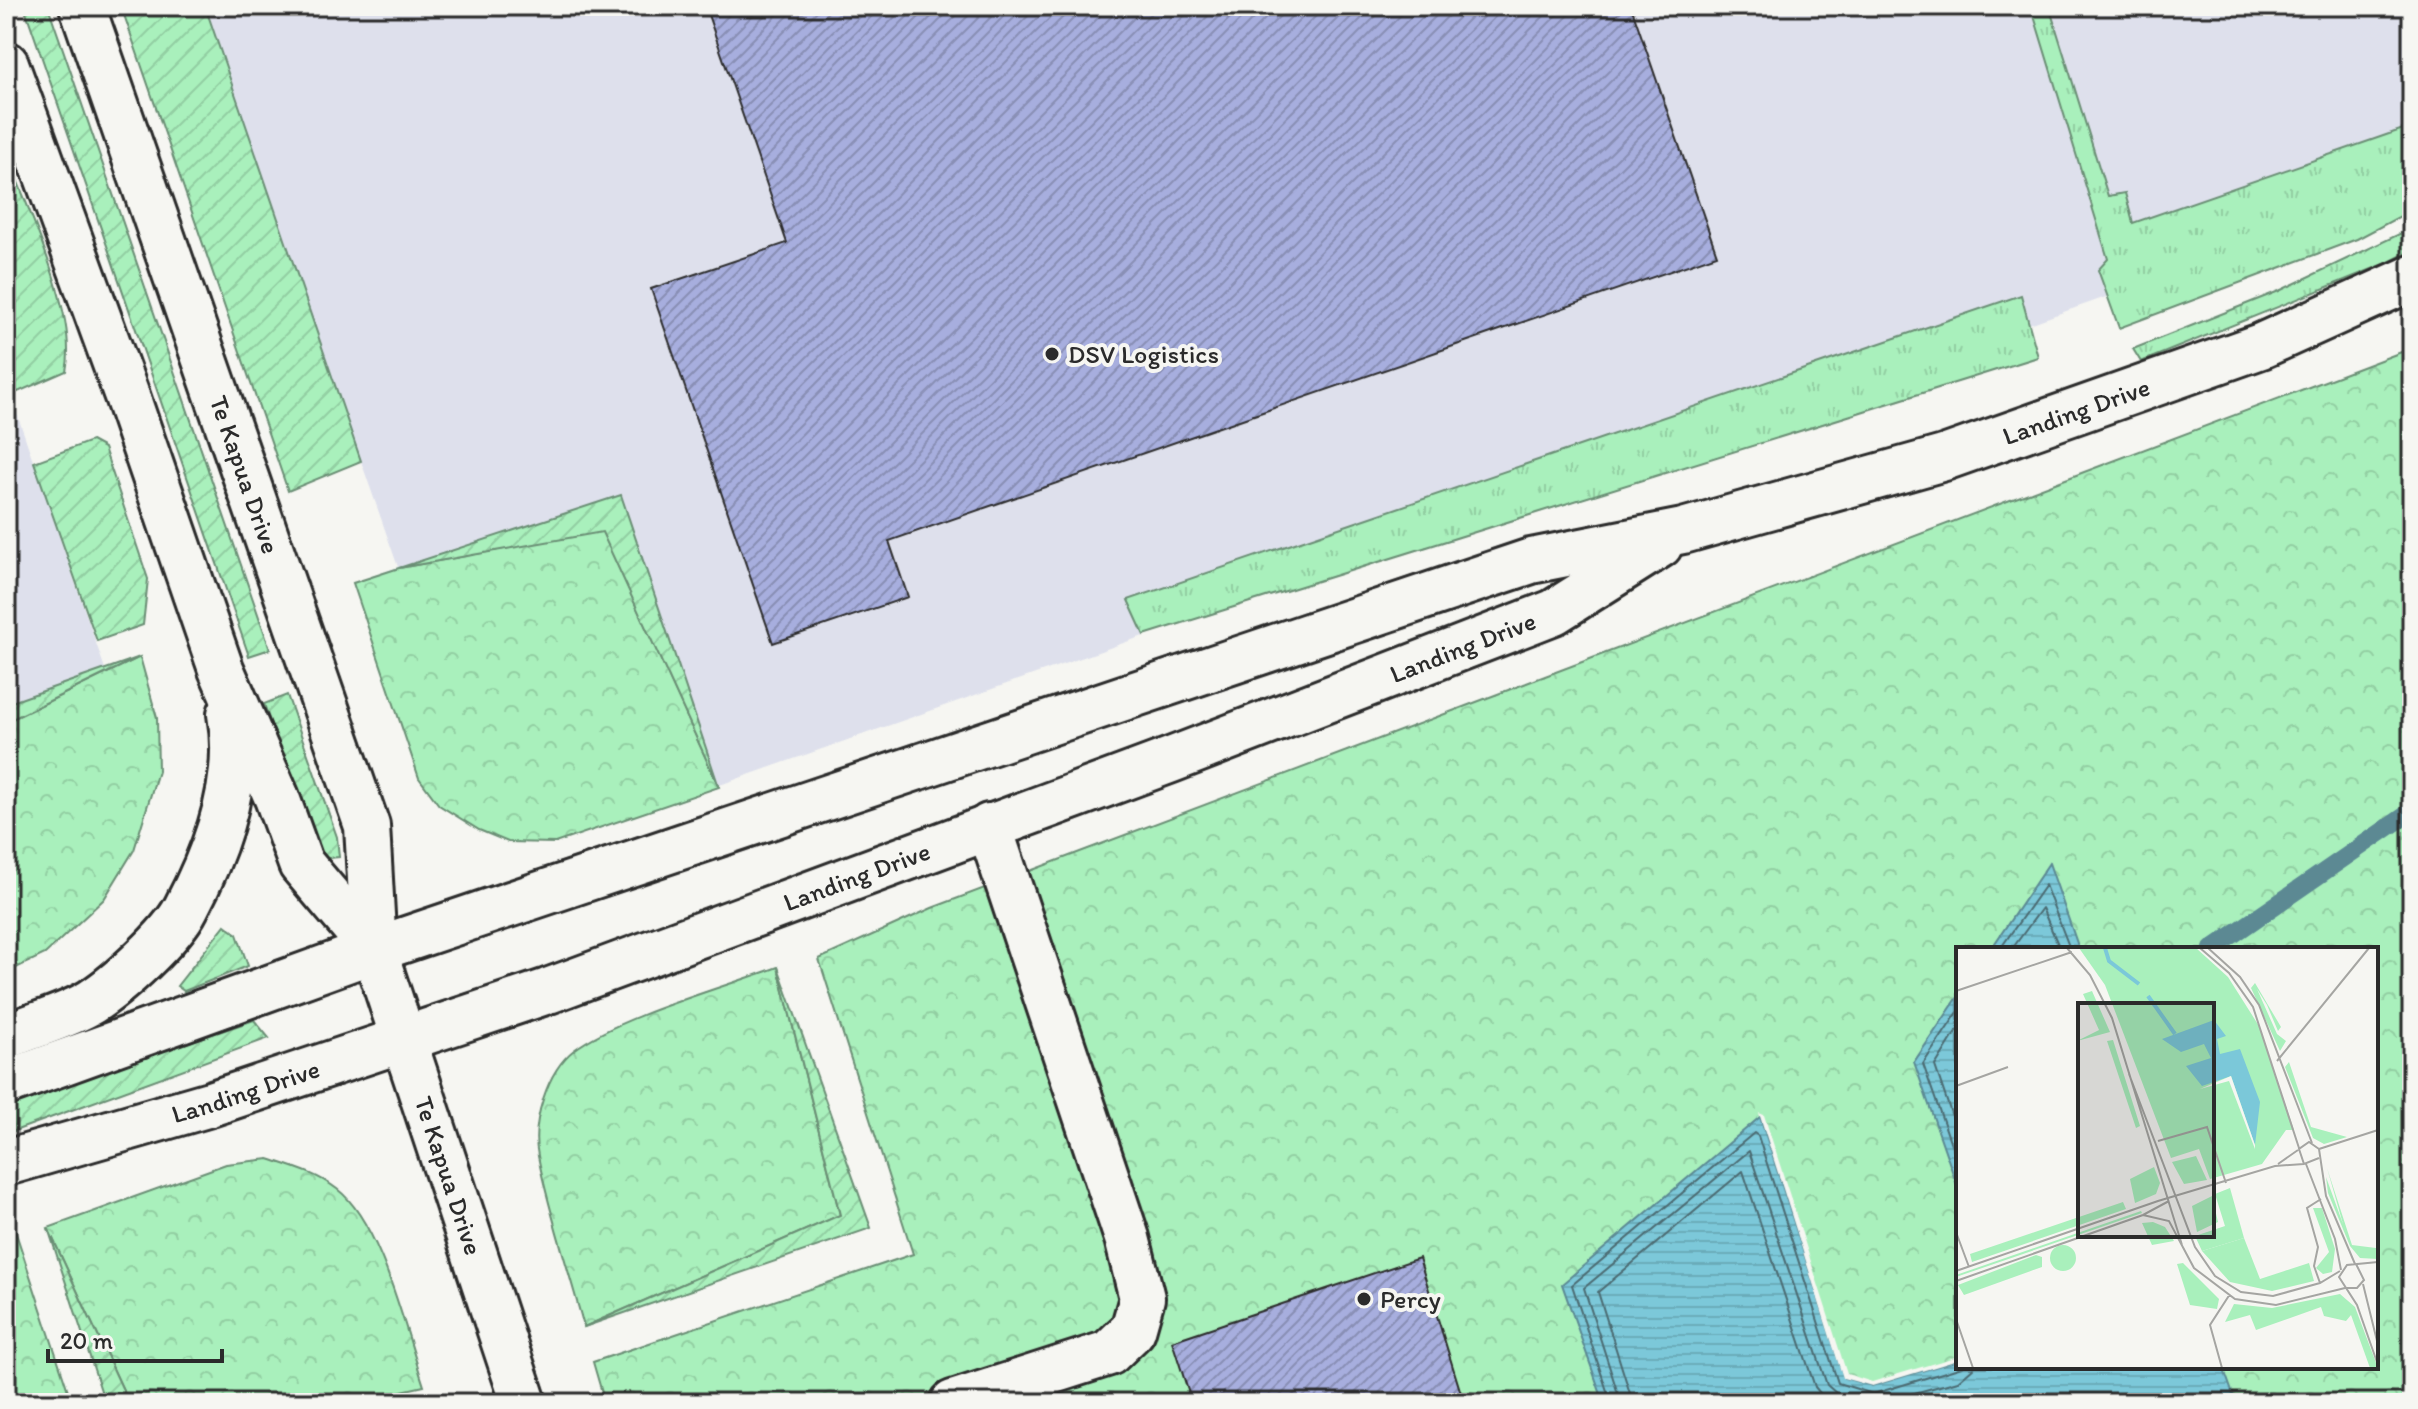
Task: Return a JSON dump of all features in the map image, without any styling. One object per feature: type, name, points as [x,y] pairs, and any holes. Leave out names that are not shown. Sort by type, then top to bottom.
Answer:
[{"type":"street","name":"Te Kapua Drive","points":[[82,6],[367,826],[374,950],[524,1403]]},
{"type":"street","name":"Te Kapua Drive","points":[[6,64],[127,396],[221,669],[277,798],[301,864],[374,950]]},
{"type":"street","name":"Landing Drive","points":[[6,1083],[374,950],[1531,561],[1683,531],[1944,458],[2261,346],[2412,278]]},
{"type":"street","name":"Landing Drive","points":[[6,1163],[210,1104],[548,991],[989,826],[1554,612],[1683,531]]},
{"type":"street","points":[[6,1037],[91,1002],[161,943],[186,909],[219,830],[232,777],[232,728],[221,669]]},
{"type":"street","points":[[953,1403],[1109,1353],[1133,1330],[1142,1298],[1127,1238],[989,826]]},
{"type":"shaded area","points":[[202,6],[2412,6],[2412,172],[2214,259],[555,843],[508,842],[479,830],[439,805],[419,778],[353,583],[398,567]]},
{"type":"shaded area","points":[[6,382],[105,669],[6,704]]},
{"type":"green space","points":[[24,6],[48,6],[270,649],[249,656]]},
{"type":"green space","points":[[121,6],[205,6],[361,461],[288,491]]},
{"type":"green space","points":[[2031,6],[2049,6],[2108,196],[2125,193],[2133,223],[2412,126],[2412,210],[2357,239],[2119,328],[2098,270],[2108,259]]},
{"type":"green space","points":[[6,152],[49,262],[65,321],[68,348],[66,371],[11,395],[6,382]]},
{"type":"green space","points":[[2412,228],[2412,250],[2387,263],[2141,362],[2133,349],[2279,291]]},
{"type":"green space","points":[[2021,295],[2038,357],[1144,635],[1128,600]]},
{"type":"green space","points":[[2412,348],[2412,1403],[605,1403],[593,1362],[913,1254],[819,959],[932,908]]},
{"type":"green space","points":[[91,441],[104,448],[148,579],[143,625],[97,641],[34,462]]},
{"type":"green space","points":[[621,495],[719,787],[602,532],[399,568]]},
{"type":"green space","points":[[602,531],[719,787],[555,843],[508,842],[479,830],[439,805],[419,778],[353,583],[399,568]]},
{"type":"green space","points":[[140,657],[157,718],[158,771],[134,850],[104,899],[45,954],[6,973],[6,722]]},
{"type":"green space","points":[[140,657],[6,722],[6,704]]},
{"type":"green space","points":[[287,695],[337,837],[339,857],[317,859],[264,704]]},
{"type":"green space","points":[[225,925],[237,934],[248,966],[184,991],[177,986]]},
{"type":"green space","points":[[778,967],[840,1215],[584,1327],[548,1199],[536,1143],[543,1098],[556,1071],[574,1050],[617,1026]]},
{"type":"green space","points":[[778,967],[871,1228],[584,1327],[840,1215]]},
{"type":"green space","points":[[254,1020],[269,1038],[6,1134],[6,1104]]},
{"type":"green space","points":[[269,1159],[321,1179],[353,1205],[367,1226],[390,1280],[424,1386],[348,1403],[129,1403],[48,1228],[226,1164]]},
{"type":"green space","points":[[8,1209],[72,1403],[6,1403]]},
{"type":"green space","points":[[48,1228],[129,1403],[105,1403]]},
{"type":"water","points":[[2049,863],[2078,947],[1992,947]]},
{"type":"water","points":[[1956,1000],[1956,1182],[1914,1062]]},
{"type":"water","points":[[1760,1117],[1844,1378],[1872,1386],[1956,1361],[1956,1369],[2224,1369],[2236,1403],[1604,1403],[1562,1284]]},
{"type":"pier","points":[[1759,1113],[1764,1115],[1847,1374],[1872,1382],[1956,1357],[1956,1361],[1872,1386],[1843,1378]]},
{"type":"building","name":"DSV Logistics","points":[[705,6],[1631,6],[1717,255],[889,541],[908,597],[773,643],[651,289],[787,243]]},
{"type":"building","name":"Percy","points":[[1419,1258],[1464,1403],[1192,1403],[1172,1341]]},
{"type":"waterway","points":[[2215,947],[2412,811]]},
{"type":"place","name":"DSV Logistics","points":[[1052,354]]},
{"type":"place","name":"Percy","points":[[1364,1299]]}]
